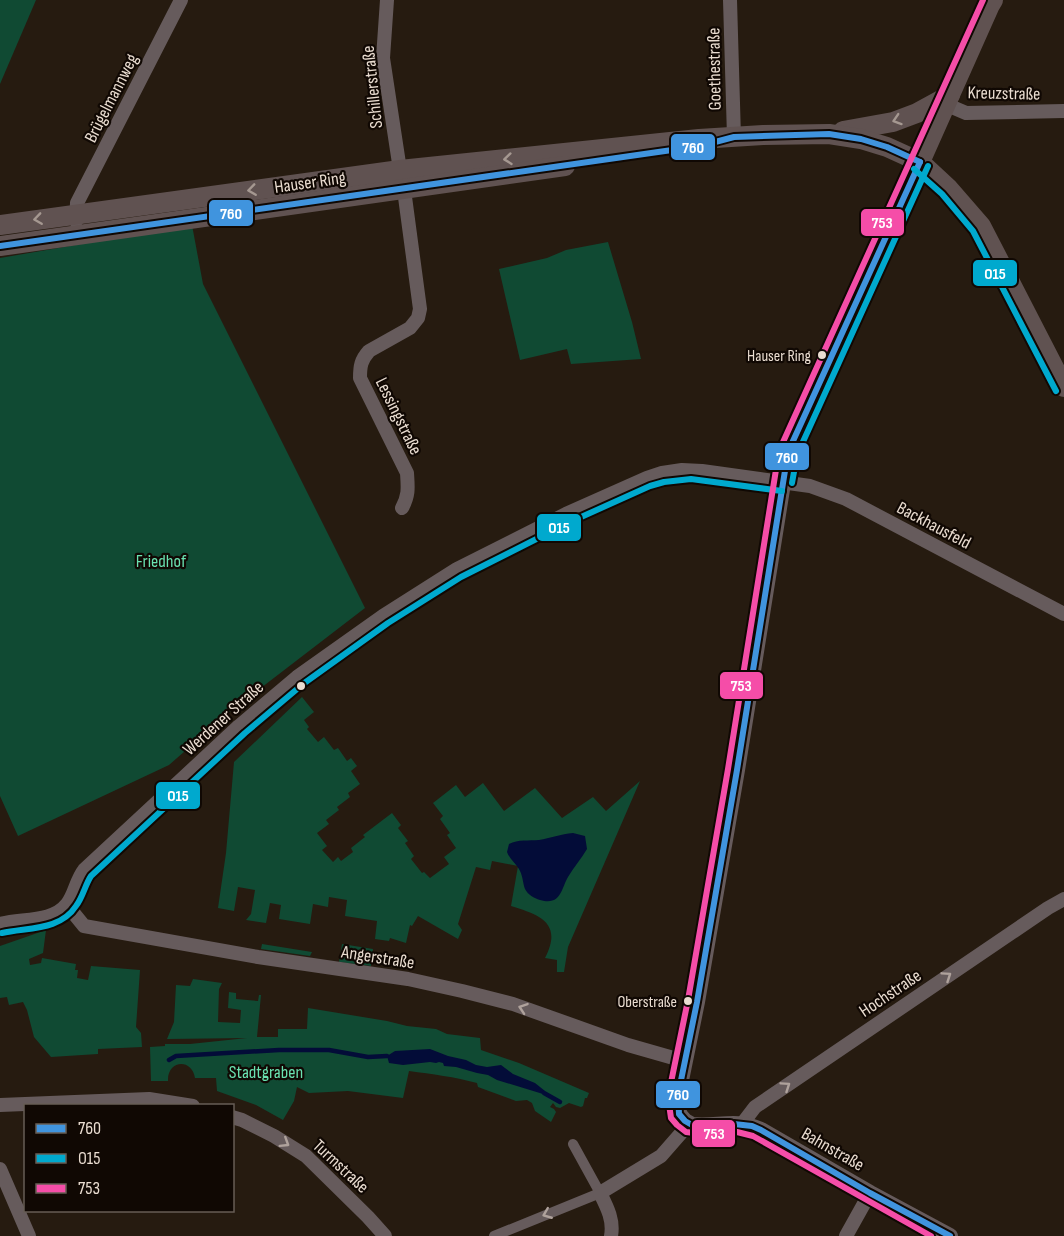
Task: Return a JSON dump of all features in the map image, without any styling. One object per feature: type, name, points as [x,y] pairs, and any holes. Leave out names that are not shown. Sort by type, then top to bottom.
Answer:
[{"type":"main road","points":[[920,162],[991,2]]},
{"type":"main road","name":"Hauser Ring","points":[[0,225],[76,213],[402,179],[699,139],[829,134],[893,122],[947,100]]},
{"type":"main road","name":"Hauser Ring","points":[[829,134],[870,141],[887,147],[920,162],[948,188],[981,226],[1064,387]]},
{"type":"main road","name":"Hauser Ring","points":[[0,246],[402,179]]},
{"type":"street","name":"Brügelmannweg","points":[[76,213],[77,203],[181,0]]},
{"type":"street","name":"Schillerstraße","points":[[387,0],[383,58],[402,179]]},
{"type":"street","name":"Goethestraße","points":[[730,0],[734,137]]},
{"type":"street","name":"Kreuzstraße","points":[[947,100],[966,113],[1064,111]]},
{"type":"street","points":[[494,1236],[600,1193],[661,1156],[689,1124],[682,1119],[678,1111],[677,1098],[697,1002],[737,770],[788,452],[920,162]]},
{"type":"street","name":"Lessingstraße","points":[[402,179],[420,309],[415,323],[410,328],[369,351],[360,364],[360,378],[406,473],[407,499],[402,508]]},
{"type":"street","points":[[75,235],[76,213]]},
{"type":"street","name":"Werdener Straße","points":[[67,905],[77,879],[84,870],[239,726],[297,677],[383,616],[457,569],[498,555],[566,514],[647,478],[673,471],[702,471],[783,482]]},
{"type":"street","name":"Backhausfeld","points":[[783,482],[810,486],[846,499],[1064,614]]},
{"type":"street","points":[[556,532],[566,514]]},
{"type":"street","name":"Hochstraße","points":[[742,1124],[754,1107],[1064,898]]},
{"type":"street","points":[[0,924],[49,916],[67,905]]},
{"type":"street","name":"Angerstraße","points":[[67,905],[84,926],[258,957],[408,979],[497,1000],[628,1045],[684,1061]]},
{"type":"street","points":[[25,1104],[149,1099],[180,1104]]},
{"type":"street","points":[[0,1105],[24,1104]]},
{"type":"street","name":"Turmstraße","points":[[234,1118],[274,1136],[306,1156],[385,1236]]},
{"type":"street","name":"Bahnstraße","points":[[689,1124],[750,1126],[950,1236]]},
{"type":"street","points":[[573,1144],[612,1219],[611,1236]]},
{"type":"street","points":[[0,1169],[29,1236]]},
{"type":"street","points":[[846,1236],[870,1193]]},
{"type":"green space","points":[[0,0],[36,0],[0,84]]},
{"type":"green space","name":"Friedhof","points":[[192,225],[203,284],[365,608],[232,710],[169,765],[18,836],[0,796],[0,258]]},
{"type":"green space","points":[[608,242],[641,359],[571,364],[567,349],[520,360],[499,269],[547,258],[566,250]]},
{"type":"green space","points":[[302,697],[314,712],[304,720],[309,727],[307,729],[318,742],[324,737],[334,750],[338,748],[347,761],[351,758],[357,766],[351,771],[360,784],[348,793],[350,797],[337,807],[339,810],[326,820],[329,824],[317,833],[327,846],[322,850],[333,862],[338,857],[341,861],[353,852],[351,848],[365,837],[363,835],[392,813],[401,825],[398,828],[408,841],[405,843],[414,856],[411,859],[422,873],[424,872],[430,878],[449,864],[444,857],[456,848],[447,835],[450,833],[440,819],[443,816],[433,803],[456,785],[465,797],[483,783],[504,811],[535,788],[562,818],[593,797],[606,811],[640,781],[568,947],[564,972],[557,972],[557,960],[545,958],[551,936],[546,922],[531,913],[511,906],[518,866],[492,861],[490,870],[476,867],[458,924],[462,930],[458,939],[418,916],[412,926],[410,925],[406,943],[390,938],[389,941],[375,939],[377,921],[345,916],[347,900],[329,897],[328,907],[313,904],[310,924],[279,919],[281,905],[270,903],[266,923],[246,920],[251,914],[255,890],[238,887],[234,911],[218,908],[226,853],[234,762]]},
{"type":"green space","points":[[46,930],[43,953],[29,959],[30,965],[41,963],[42,958],[76,964],[77,978],[88,980],[91,966],[140,970],[136,1027],[141,1033],[142,1047],[98,1049],[98,1054],[51,1057],[34,1037],[23,1002],[9,1005],[7,997],[0,998],[0,946]]},
{"type":"green space","points":[[262,944],[312,952],[310,956],[261,949]]},
{"type":"green space","points":[[342,944],[373,949],[371,966],[339,962]]},
{"type":"green space","name":"Stadtgraben","points":[[193,979],[222,983],[219,989],[218,1022],[240,1023],[241,1010],[228,1008],[229,992],[236,993],[236,999],[258,1001],[261,995],[257,1037],[278,1037],[278,1029],[307,1029],[308,1008],[436,1029],[447,1034],[480,1038],[481,1050],[519,1063],[589,1093],[581,1107],[569,1103],[560,1108],[553,1103],[550,1107],[556,1112],[551,1122],[535,1111],[532,1103],[527,1100],[516,1101],[478,1087],[477,1083],[469,1081],[409,1071],[403,1098],[348,1091],[309,1093],[297,1087],[294,1101],[283,1120],[256,1105],[217,1091],[216,1078],[195,1078],[193,1072],[185,1065],[180,1064],[171,1069],[168,1081],[151,1081],[150,1047],[247,1038],[167,1039],[174,1022],[176,985],[190,986]]},
{"type":"shaded area","points":[[573,833],[585,836],[587,849],[559,895],[552,901],[540,900],[531,896],[525,889],[519,869],[507,852],[509,844]]},
{"type":"shaded area","points":[[430,1049],[476,1065],[487,1067],[501,1065],[513,1074],[535,1083],[545,1091],[543,1094],[488,1075],[444,1066],[439,1062],[403,1065],[389,1063],[387,1056],[395,1051]]},
{"type":"waterway","points":[[169,1060],[176,1056],[279,1050],[329,1050],[368,1057],[387,1056]]},
{"type":"waterway","name":"Stadtgraben","points":[[544,1093],[560,1102]]},
{"type":"transit line","name":"753","points":[[931,1236],[753,1136],[737,1132],[702,1134],[686,1132],[671,1118],[668,1097],[688,1000],[728,769],[779,451],[983,0]]},
{"type":"transit line","name":"760","points":[[0,246],[700,146],[734,137],[829,134],[861,139],[887,147],[920,162]]},
{"type":"transit line","name":"760","points":[[920,162],[788,452],[737,770],[697,1002],[678,1095],[679,1114],[692,1125],[752,1126],[950,1236]]},
{"type":"transit line","name":"O15","points":[[792,483],[797,455],[928,166]]},
{"type":"transit line","name":"O15","points":[[914,169],[942,194],[973,231],[1056,391]]},
{"type":"transit line","name":"O15","points":[[2,933],[42,927],[61,920],[69,914],[91,876],[245,733],[303,684],[388,623],[461,577],[570,522],[650,486],[664,482],[691,479],[782,491]]},
{"type":"place","name":"Hauser Ring","points":[[822,355]]},
{"type":"place","name":"Oberstraße","points":[[688,1001]]}]
